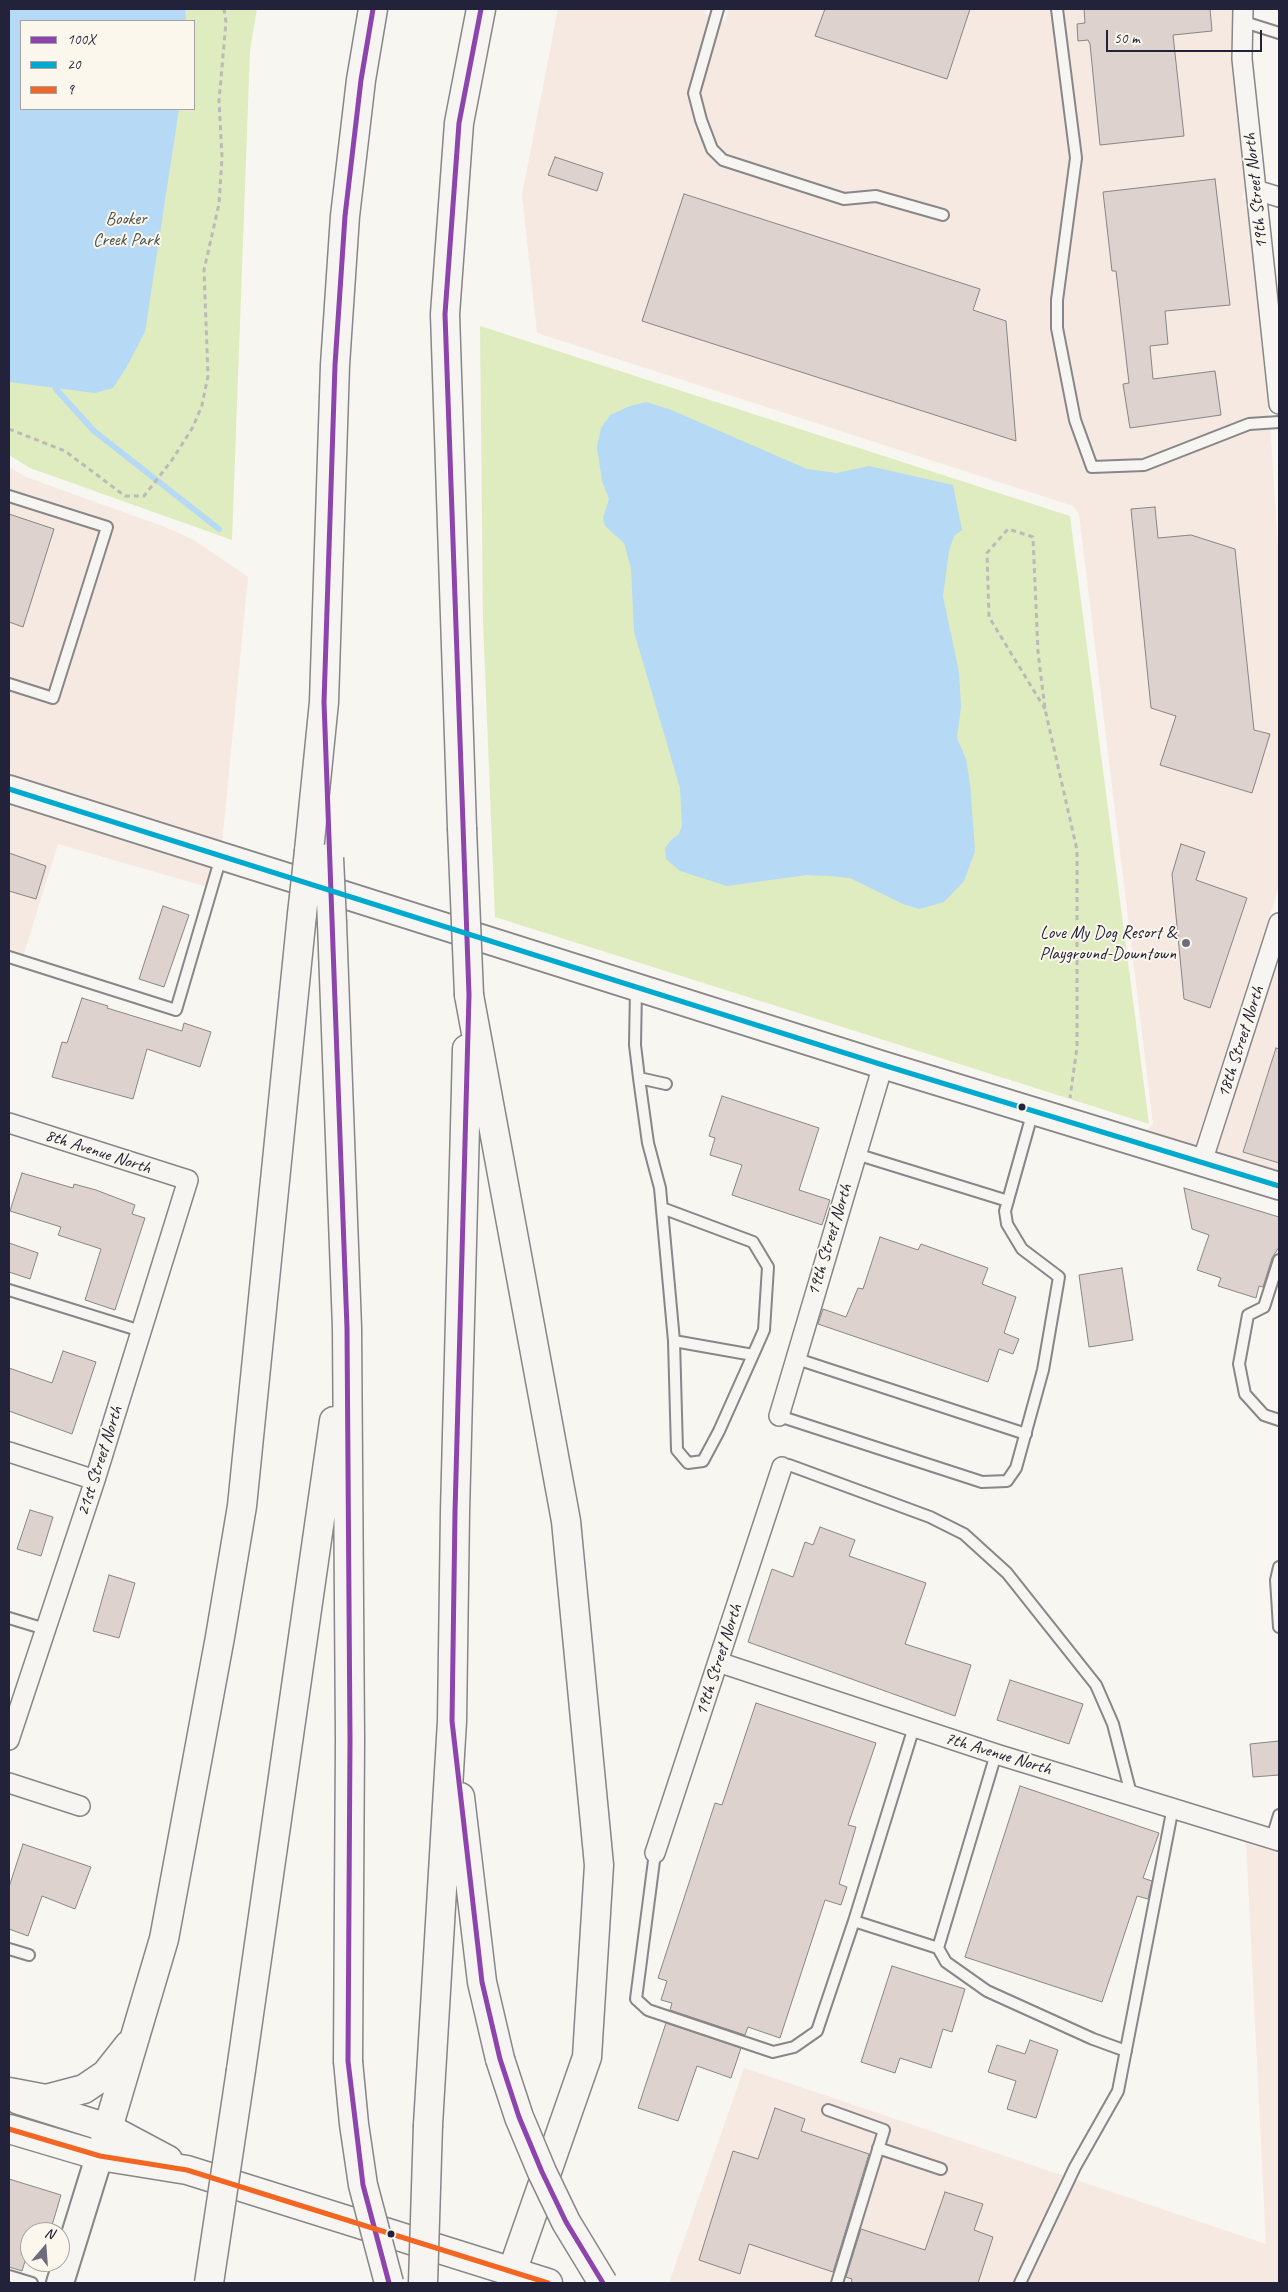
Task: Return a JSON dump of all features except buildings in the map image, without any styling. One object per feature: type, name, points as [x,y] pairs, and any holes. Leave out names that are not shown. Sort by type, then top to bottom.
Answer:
[{"type":"main road","points":[[373,9],[361,80],[345,216],[336,365],[319,855],[332,923],[347,1328],[350,1739],[348,2061],[354,2124],[363,2185],[389,2283]]},
{"type":"main road","points":[[423,2283],[428,2126],[452,1721],[454,1512],[469,995],[445,314],[459,124],[481,9]]},
{"type":"main road","points":[[108,2128],[138,2034],[164,1939],[220,1637],[242,1506],[302,914],[319,855]]},
{"type":"main road","points":[[469,995],[566,1521],[599,1865],[587,2057],[506,2278]]},
{"type":"main road","points":[[209,2283],[347,1328]]},
{"type":"main road","points":[[452,1721],[482,1982],[500,2059],[519,2117],[542,2172],[566,2222],[603,2283]]},
{"type":"main road","points":[[9,2092],[46,2099],[84,2089],[106,2074],[138,2034]]},
{"type":"main road","points":[[9,2097],[108,2128],[187,2170],[506,2278],[548,2283]]},
{"type":"main road","points":[[9,2129],[100,2156],[187,2170]]},
{"type":"street","name":"19th Street North","points":[[1242,15],[1242,59],[1279,404]]},
{"type":"street","points":[[1256,190],[1279,197]]},
{"type":"street","points":[[9,789],[883,1065],[1279,1186]]},
{"type":"street","name":"18th Street North","points":[[1202,1162],[1279,923]]},
{"type":"street","name":"19th Street North","points":[[779,1416],[794,1358],[883,1065]]},
{"type":"street","name":"8th Avenue North","points":[[9,1123],[188,1180]]},
{"type":"street","name":"21st Street North","points":[[9,1740],[95,1480],[188,1180]]},
{"type":"street","points":[[9,1452],[95,1480]]},
{"type":"street","name":"19th Street North","points":[[655,1853],[782,1467]]},
{"type":"street","name":"7th Avenue North","points":[[718,1662],[996,1754],[1275,1839]]},
{"type":"street","points":[[9,1783],[80,1806]]},
{"type":"street","points":[[60,2283],[108,2128]]},
{"type":"lane","points":[[718,9],[694,93],[701,120],[712,149],[722,160],[844,200],[876,196],[943,215]]},
{"type":"lane","points":[[1057,9],[1076,158],[1057,300],[1057,328],[1076,420],[1092,468],[1144,466],[1249,424],[1279,422]]},
{"type":"lane","points":[[1242,15],[1279,33]]},
{"type":"lane","points":[[9,496],[107,527],[53,698],[9,684]]},
{"type":"lane","points":[[9,957],[176,1010],[221,856]]},
{"type":"lane","points":[[636,987],[635,1045],[648,1143],[660,1188],[674,1341],[677,1450],[688,1463],[703,1461],[720,1431],[764,1330],[768,1267],[753,1242],[662,1208]]},
{"type":"lane","points":[[639,1078],[666,1084]]},
{"type":"lane","points":[[779,1416],[982,1482],[1007,1481],[1016,1468],[1043,1370],[1059,1277],[1022,1249],[1007,1224],[1005,1210],[1033,1110]]},
{"type":"lane","points":[[856,1154],[1008,1201]]},
{"type":"lane","points":[[1279,1260],[1264,1307],[1248,1315],[1239,1364],[1245,1394],[1264,1415],[1279,1420]]},
{"type":"lane","points":[[9,1290],[141,1331]]},
{"type":"lane","points":[[674,1341],[752,1355]]},
{"type":"lane","points":[[794,1358],[1026,1434]]},
{"type":"lane","points":[[782,1467],[789,1465],[930,1517],[964,1534],[1006,1573],[1096,1685],[1113,1724],[1131,1794]]},
{"type":"lane","points":[[1279,1567],[1276,1580],[1279,1627]]},
{"type":"lane","points":[[9,1618],[46,1629]]},
{"type":"lane","points":[[655,1853],[636,1999],[648,2010],[773,2052],[794,2047],[817,2031],[854,1921],[914,1727]]},
{"type":"lane","points":[[938,1948],[996,1754]]},
{"type":"lane","points":[[1020,2283],[1074,2167],[1118,2091],[1174,1807]]},
{"type":"lane","points":[[1275,1839],[1279,1815]]},
{"type":"lane","points":[[854,1921],[938,1948],[946,1962],[987,1991],[1093,2040],[1126,2051]]},
{"type":"lane","points":[[9,1949],[30,1955]]},
{"type":"lane","points":[[828,2110],[884,2130],[837,2283]]},
{"type":"lane","points":[[878,2148],[941,2169]]},
{"type":"lane","points":[[9,2276],[32,2283]]},
{"type":"path","points":[[9,429],[66,451],[125,496],[144,496],[172,460],[199,412],[208,376],[204,270],[219,204],[222,157],[219,102],[226,22],[224,9]]},
{"type":"path","points":[[1045,709],[990,617],[987,553],[1008,530],[1032,537],[1038,652],[1045,709],[1077,850],[1077,1047],[1067,1121]]},
{"type":"shaded area","points":[[558,9],[706,9],[705,14],[725,21],[729,9],[1232,9],[1231,60],[1245,189],[1242,198],[1246,200],[1270,424],[1279,561],[1279,887],[1195,1147],[1145,1132],[1153,1124],[1079,514],[1073,506],[537,333],[522,195]]},
{"type":"shaded area","points":[[9,467],[26,477],[165,527],[194,540],[248,577],[222,844],[9,776]]},
{"type":"shaded area","points":[[9,802],[220,868],[218,890],[58,844],[21,963],[9,960]]},
{"type":"shaded area","points":[[1279,957],[1279,1174],[1216,1154]]},
{"type":"shaded area","points":[[1246,1843],[1279,1853],[1279,2283],[669,2283],[744,2068],[1266,2244]]},
{"type":"green space","name":"Booker Creek Park","points":[[9,9],[257,9],[250,51],[232,540],[30,468],[9,455]]},
{"type":"green space","points":[[480,326],[1070,516],[1149,1124],[495,917],[483,622]]},
{"type":"water","points":[[9,9],[185,9],[186,20],[20,20],[20,110],[179,110],[145,332],[126,368],[113,388],[95,393],[9,382]]},
{"type":"water","points":[[646,402],[669,409],[807,469],[837,473],[869,466],[953,485],[962,530],[954,536],[949,551],[943,596],[959,672],[961,707],[957,738],[966,759],[970,783],[975,851],[964,881],[944,902],[919,909],[903,904],[850,878],[829,876],[807,875],[727,886],[680,871],[666,859],[665,848],[679,834],[682,826],[680,788],[634,632],[631,568],[624,543],[605,526],[603,518],[609,499],[602,481],[597,447],[601,428],[610,415],[630,406]]},
{"type":"waterway","points":[[56,389],[94,431],[219,529]]},
{"type":"transit line","name":"100X","points":[[373,9],[361,80],[345,216],[335,365],[324,702],[347,1328],[350,1739],[348,2061],[363,2185],[389,2283]]},
{"type":"transit line","name":"100X","points":[[481,9],[459,123],[445,314],[469,995],[455,1512],[452,1721],[482,1982],[500,2059],[519,2117],[542,2172],[566,2222],[603,2283]]},
{"type":"transit line","name":"20","points":[[9,789],[883,1065],[1279,1186]]},
{"type":"transit line","name":"9","points":[[9,2129],[100,2156],[187,2170],[548,2283]]},
{"type":"place","name":"Love My Dog Resort & Playground-Downtown","points":[[1186,943]]}]
